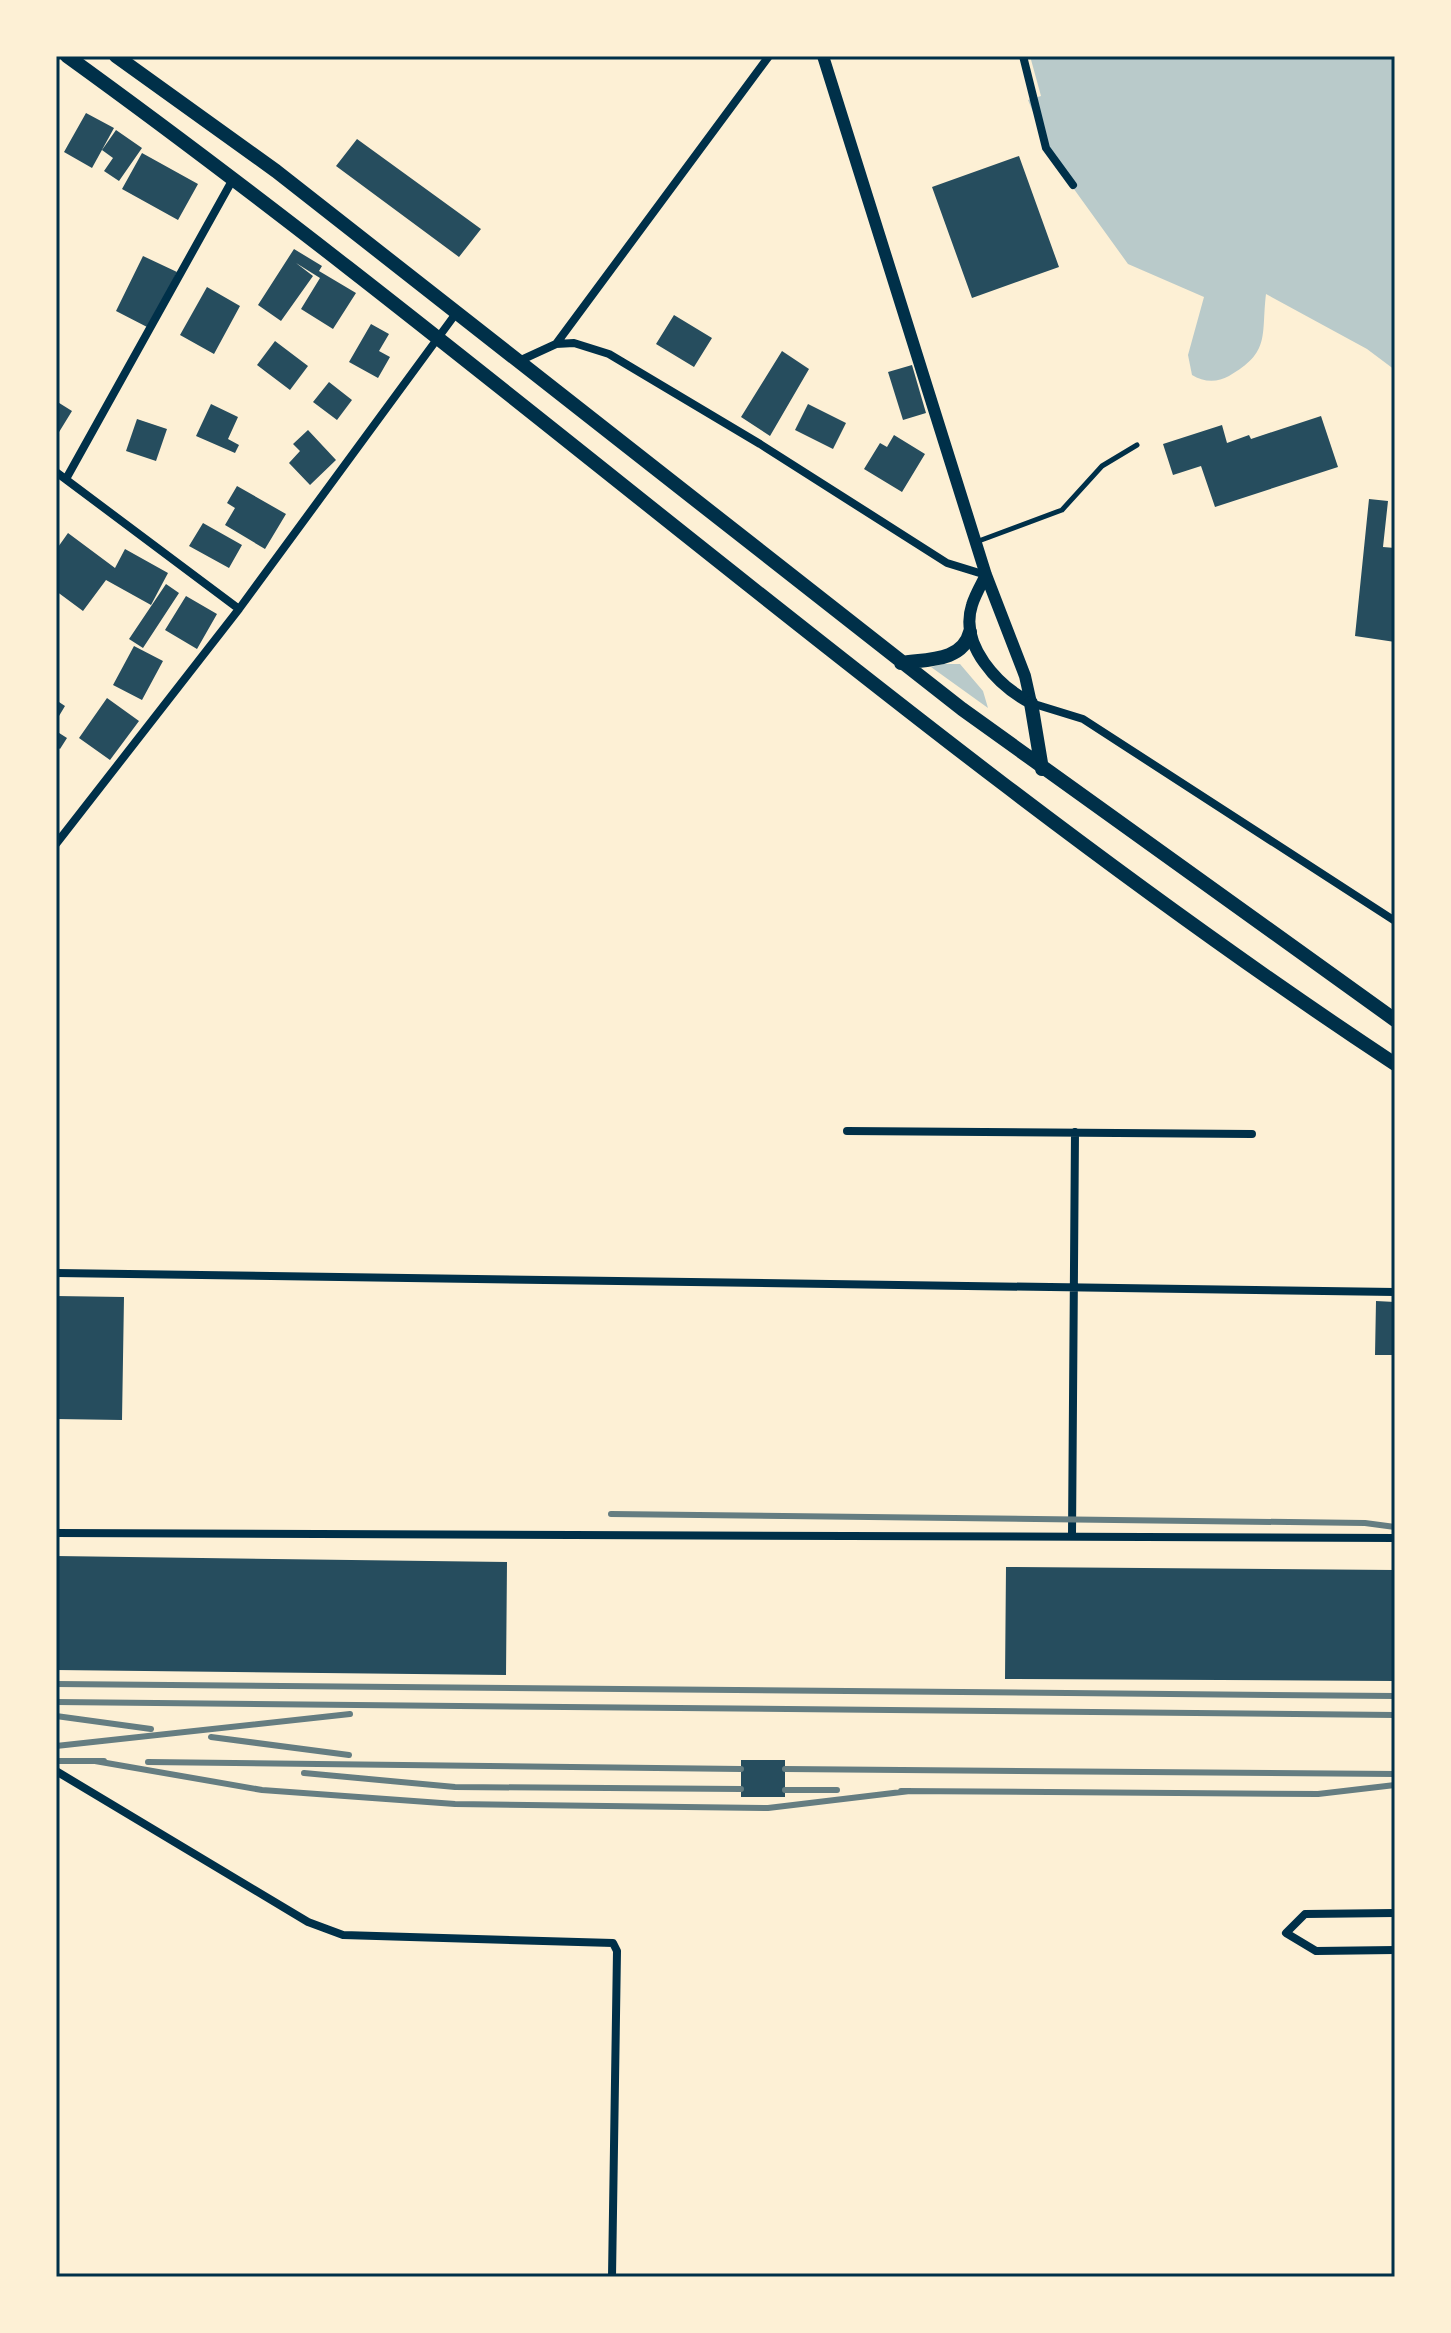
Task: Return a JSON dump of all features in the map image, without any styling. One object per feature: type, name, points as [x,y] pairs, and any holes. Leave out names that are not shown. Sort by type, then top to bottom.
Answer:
[{"type":"main road","points":[[67,56],[235,177],[1000,782],[1247,964],[1395,1064]]},
{"type":"main road","points":[[116,56],[276,171],[901,663],[1042,769],[1395,1020]]},
{"type":"main road","points":[[901,663],[951,655],[964,646],[970,632]]},
{"type":"main road","points":[[1031,703],[1042,769]]},
{"type":"street","points":[[556,344],[769,56]]},
{"type":"street","points":[[823,56],[975,542],[1025,676],[1031,703]]},
{"type":"street","points":[[1023,56],[1046,148],[1073,185]]},
{"type":"street","points":[[66,479],[235,177]]},
{"type":"street","points":[[56,844],[239,609],[457,312]]},
{"type":"street","points":[[519,361],[556,344],[574,343],[609,354],[760,444],[947,563],[969,573],[986,575]]},
{"type":"street","points":[[56,472],[239,609]]},
{"type":"street","points":[[986,575],[972,605],[970,632],[997,678],[1031,703],[1083,719],[1395,921]]},
{"type":"street","points":[[847,1131],[1252,1134]]},
{"type":"street","points":[[1072,1535],[1075,1132]]},
{"type":"street","points":[[56,1273],[1395,1292]]},
{"type":"street","points":[[56,1533],[1395,1538]]},
{"type":"street","points":[[56,1771],[308,1922],[343,1935],[613,1943],[617,1951],[612,2277]]},
{"type":"street","points":[[1395,1913],[1305,1914],[1286,1933],[1316,1951],[1395,1950]]},
{"type":"lane","points":[[975,542],[1062,510],[1102,466],[1137,445]]},
{"type":"shaded area","points":[[1030,56],[1395,56],[1395,370],[1367,349],[1266,294],[1261,342],[1252,359],[1220,380],[1205,380],[1192,375],[1188,355],[1204,297],[1128,264],[1053,160],[1028,100],[1041,96]]},
{"type":"shaded area","points":[[960,664],[983,691],[988,708],[931,667]]},
{"type":"building","points":[[86,113],[114,128],[92,168],[64,152]]},
{"type":"building","points":[[116,130],[142,148],[119,181],[104,171],[113,158],[102,150]]},
{"type":"building","points":[[357,139],[481,229],[459,257],[336,166]]},
{"type":"building","points":[[142,153],[198,184],[178,220],[122,189]]},
{"type":"building","points":[[1019,156],[1059,267],[972,298],[932,187]]},
{"type":"building","points":[[294,249],[322,266],[319,271],[356,293],[333,329],[301,309],[320,278],[296,263],[313,276],[281,321],[258,305]]},
{"type":"building","points":[[143,256],[177,272],[149,328],[116,311]]},
{"type":"building","points":[[207,287],[240,306],[214,354],[180,335]]},
{"type":"building","points":[[674,315],[712,338],[694,367],[656,344]]},
{"type":"building","points":[[371,324],[389,334],[379,351],[390,357],[378,378],[349,362]]},
{"type":"building","points":[[275,341],[308,366],[290,390],[257,365]]},
{"type":"building","points":[[782,351],[809,369],[770,436],[741,417]]},
{"type":"building","points":[[912,365],[926,413],[903,420],[888,372]]},
{"type":"building","points":[[329,382],[352,400],[337,420],[313,402]]},
{"type":"building","points":[[56,401],[72,411],[56,437]]},
{"type":"building","points":[[211,404],[238,417],[228,439],[239,445],[235,453],[196,436]]},
{"type":"building","points":[[808,404],[846,423],[833,449],[795,430]]},
{"type":"building","points":[[1321,416],[1338,467],[1215,507],[1201,466],[1173,475],[1163,444],[1222,425],[1227,443],[1249,435],[1251,439]]},
{"type":"building","points":[[137,419],[167,429],[156,461],[126,451]]},
{"type":"building","points":[[308,430],[336,460],[310,485],[289,463],[300,451],[293,444]]},
{"type":"building","points":[[894,435],[925,454],[902,492],[864,469],[880,443],[887,447]]},
{"type":"building","points":[[237,486],[286,514],[265,549],[225,525],[235,508],[227,503]]},
{"type":"building","points":[[1369,499],[1388,501],[1383,547],[1395,548],[1395,642],[1355,636]]},
{"type":"building","points":[[203,523],[242,545],[229,568],[189,546]]},
{"type":"building","points":[[68,533],[115,568],[125,549],[168,573],[151,605],[106,580],[83,611],[56,591],[56,550]]},
{"type":"building","points":[[166,584],[179,593],[143,648],[129,639]]},
{"type":"building","points":[[186,596],[217,614],[197,649],[165,630]]},
{"type":"building","points":[[134,646],[163,661],[142,700],[113,685]]},
{"type":"building","points":[[107,698],[139,721],[110,760],[79,738]]},
{"type":"building","points":[[56,700],[65,706],[56,721]]},
{"type":"building","points":[[56,731],[67,738],[60,749],[56,746]]},
{"type":"building","points":[[56,1296],[124,1297],[122,1420],[56,1419]]},
{"type":"building","points":[[1376,1301],[1395,1302],[1395,1355],[1375,1355]]},
{"type":"building","points":[[56,1556],[507,1562],[506,1675],[56,1670]]},
{"type":"building","points":[[1006,1567],[1395,1570],[1395,1681],[1005,1679]]},
{"type":"building","points":[[741,1760],[785,1760],[785,1797],[741,1797]]},
{"type":"railway","points":[[611,1514],[1365,1523],[1395,1527]]},
{"type":"railway","points":[[56,1684],[1395,1696]]},
{"type":"railway","points":[[56,1702],[1395,1715]]},
{"type":"railway","points":[[56,1746],[350,1714]]},
{"type":"railway","points":[[56,1716],[151,1729]]},
{"type":"railway","points":[[211,1737],[349,1755]]},
{"type":"railway","points":[[56,1761],[104,1761]]},
{"type":"railway","points":[[95,1761],[262,1790],[455,1804],[768,1808],[910,1791]]},
{"type":"railway","points":[[148,1762],[741,1769]]},
{"type":"railway","points":[[785,1769],[1395,1774]]},
{"type":"railway","points":[[304,1773],[455,1787],[741,1789]]},
{"type":"railway","points":[[901,1791],[1318,1794],[1395,1785]]},
{"type":"railway","points":[[785,1790],[837,1790]]}]
